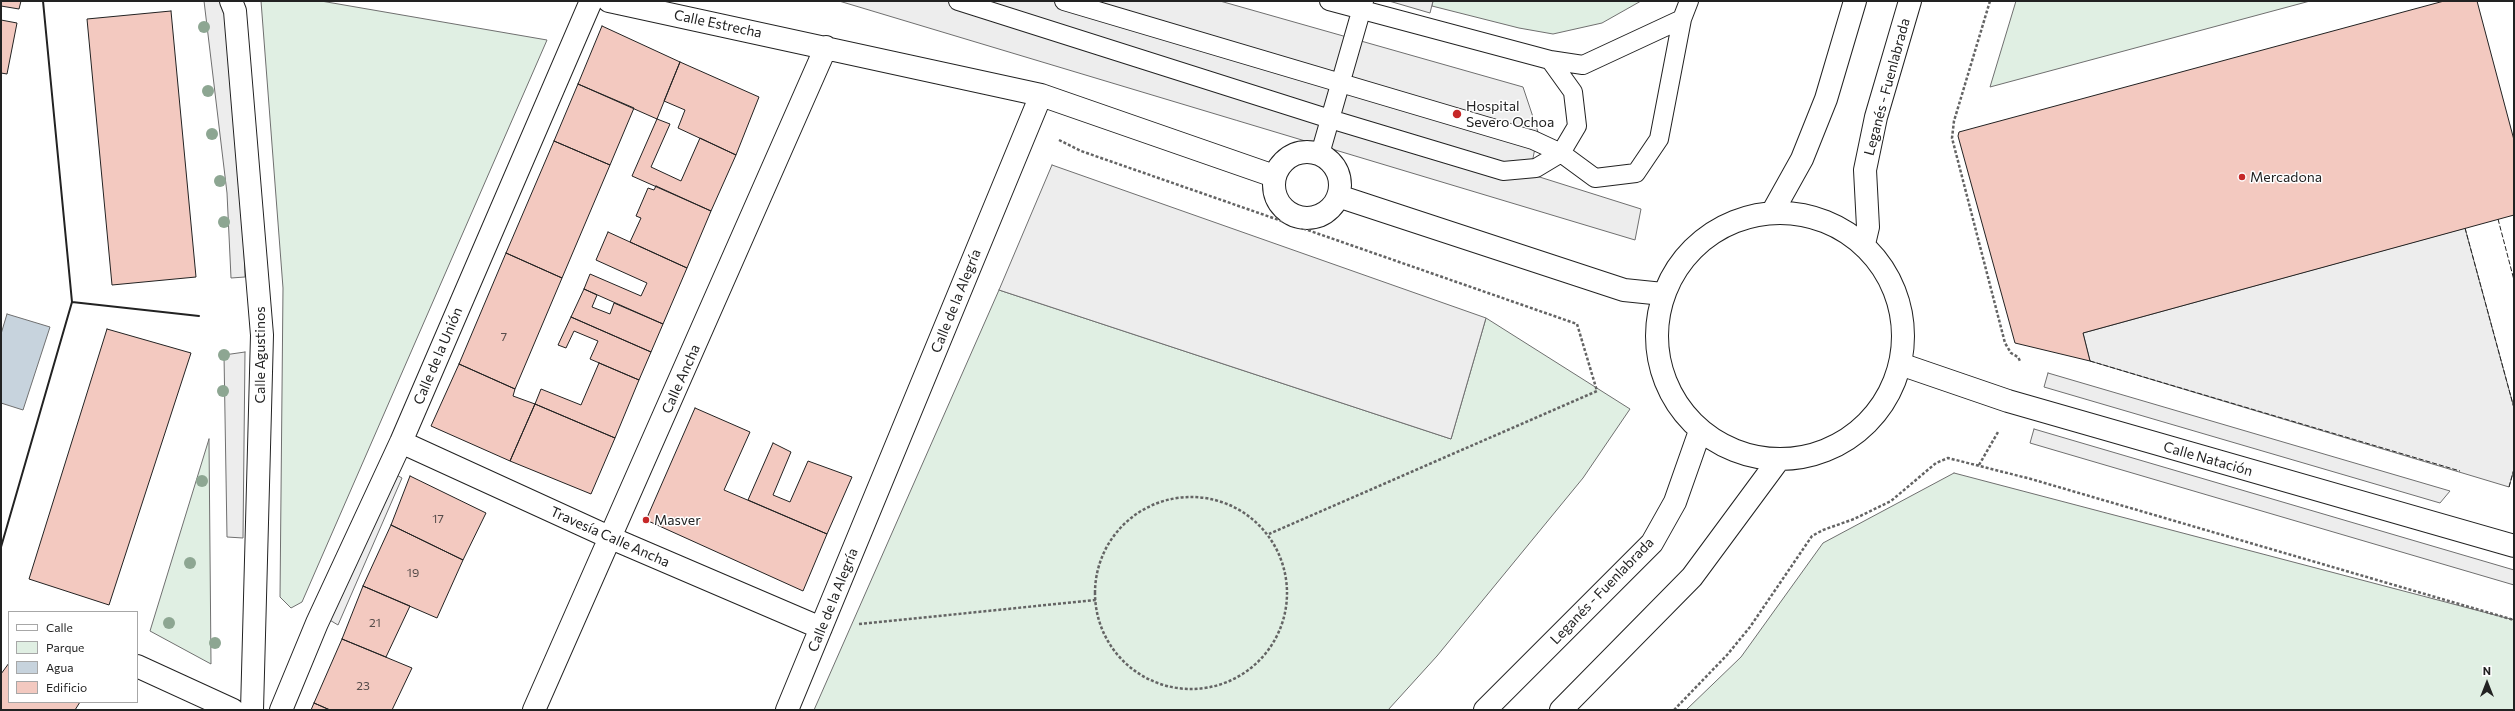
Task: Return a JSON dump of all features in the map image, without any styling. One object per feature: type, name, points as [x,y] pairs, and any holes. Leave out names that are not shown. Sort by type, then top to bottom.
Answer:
[{"type":"main road","name":"Calle Agustinos","points":[[232,1],[236,10],[262,335],[252,710]]},
{"type":"main road","name":"Calle de la Unión","points":[[281,710],[317,623],[401,442],[591,1]]},
{"type":"main road","name":"Calle Estrecha","points":[[609,1],[826,47]]},
{"type":"main road","points":[[1773,211],[1802,159],[1826,99],[1855,1]]},
{"type":"main road","name":"Leganés - Fuenlabrada","points":[[1864,244],[1868,227],[1865,170],[1876,117],[1910,1]]},
{"type":"main road","points":[[826,47],[1041,95],[1274,176]]},
{"type":"main road","name":"Calle Ancha","points":[[534,710],[826,47]]},
{"type":"main road","name":"Calle de la Alegría","points":[[787,710],[1041,95]]},
{"type":"main road","points":[[1309,151],[1320,154],[1330,160],[1336,169],[1340,180],[1338,196],[1329,210],[1320,216],[1299,218],[1285,210],[1275,197],[1274,176],[1287,158],[1297,153],[1309,151]]},
{"type":"main road","points":[[1338,196],[1624,290],[1663,294]]},
{"type":"main road","points":[[1773,211],[1806,215],[1831,223],[1864,244],[1888,274],[1902,311],[1903,366],[1886,401],[1870,420],[1837,446],[1777,462],[1739,451],[1700,431],[1684,413],[1663,377],[1656,335],[1663,294],[1684,258],[1715,230],[1754,214],[1773,211]]},
{"type":"main road","name":"Calle Natación","points":[[1903,366],[2008,401],[2514,546]]},
{"type":"main road","name":"Leganés - Fuenlabrada","points":[[1485,710],[1652,543],[1675,502],[1700,431]]},
{"type":"main road","name":"Travesía Calle Ancha","points":[[401,442],[611,538],[821,628]]},
{"type":"main road","points":[[1561,710],[1692,577],[1777,462]]},
{"type":"main road","points":[[138,666],[233,710]]},
{"type":"lane","points":[[958,1],[1330,119],[1503,170],[1536,168],[1561,153],[1577,126],[1573,92],[1550,60]]},
{"type":"lane","points":[[1064,1],[1533,140],[1561,153],[1595,178],[1636,173],[1659,139],[1682,19],[1690,1]]},
{"type":"lane","points":[[1329,1],[1362,5],[1550,60],[1583,64],[1682,19]]},
{"type":"lane","points":[[1320,154],[1362,5]]},
{"type":"path","points":[[1990,1],[1954,121],[1952,145],[2005,343],[2011,353],[2018,357],[2020,361]]},
{"type":"path","points":[[1028,126],[1081,151],[1577,324],[1597,391],[1269,534]]},
{"type":"path","points":[[1979,465],[2001,426]]},
{"type":"path","points":[[1674,710],[1728,655],[1750,627],[1812,536],[1823,530],[1854,519],[1891,501],[1941,459],[1955,458],[2514,620]]},
{"type":"path","points":[[1182,496],[1213,498],[1245,512],[1269,534],[1285,564],[1289,598],[1277,640],[1256,666],[1227,684],[1194,690],[1160,686],[1131,669],[1108,644],[1097,618],[1094,585],[1103,552],[1122,525],[1150,505],[1182,496]]},
{"type":"path","points":[[821,628],[1096,600]]},
{"type":"green space","points":[[261,1],[321,1],[547,40],[302,602],[291,608],[280,597],[283,288]]},
{"type":"green space","points":[[1433,1],[1641,1],[1602,23],[1553,34],[1519,28],[1432,6]]},
{"type":"green space","points":[[2016,1],[2310,1],[1990,87]]},
{"type":"green space","points":[[999,290],[1451,439],[1486,318],[1630,409],[1583,478],[1437,656],[1388,710],[814,710]]},
{"type":"green space","points":[[209,439],[211,664],[150,631]]},
{"type":"green space","points":[[1954,473],[2514,620],[2514,710],[1686,710],[1741,657],[1823,543]]},
{"type":"shaded area","points":[[204,1],[220,1],[226,16],[242,191],[245,277],[231,278],[227,193]]},
{"type":"shaded area","points":[[839,1],[1220,1],[1523,87],[1538,132],[1530,174],[1641,209],[1635,240]]},
{"type":"shaded area","points":[[1389,1],[1433,1],[1430,13]]},
{"type":"shaded area","points":[[1052,165],[1486,318],[1451,439],[999,290]]},
{"type":"shaded area","points":[[2465,228],[2514,408],[2514,469],[2509,487],[2090,361],[2083,333]]},
{"type":"shaded area","points":[[245,352],[243,538],[227,537],[224,355]]},
{"type":"shaded area","points":[[2048,373],[2450,491],[2440,503],[2044,387]]},
{"type":"shaded area","points":[[2034,429],[2514,570],[2514,585],[2030,443]]},
{"type":"shaded area","points":[[393,473],[402,478],[338,625],[328,619]]},
{"type":"water","points":[[7,314],[50,327],[23,410],[1,403],[1,334]]},
{"type":"building","points":[[1,1],[21,1],[19,9],[1,6]]},
{"type":"building","name":"Mercadona","points":[[2444,1],[2477,1],[2514,140],[2514,215],[2083,333],[2090,361],[2015,343],[1958,136],[1959,132]]},
{"type":"building","points":[[171,11],[196,277],[112,285],[87,19]]},
{"type":"building","points":[[1,20],[17,23],[7,74],[1,73]]},
{"type":"building","points":[[602,26],[680,62],[657,119],[578,84]]},
{"type":"building","points":[[680,62],[759,97],[736,155],[678,128],[685,110],[664,101]]},
{"type":"building","points":[[578,84],[634,108],[610,165],[554,141]]},
{"type":"building","points":[[657,119],[670,124],[651,167],[681,181],[700,138],[736,155],[711,211],[632,176]]},
{"type":"building","points":[[554,141],[610,165],[562,278],[506,253]]},
{"type":"building","points":[[656,186],[711,211],[687,268],[630,242],[641,218],[636,216],[648,188],[654,190]]},
{"type":"building","points":[[608,232],[687,268],[663,324],[584,289],[590,274],[641,296],[647,283],[596,260]]},
{"type":"building","points":[[506,253],[562,278],[515,389],[459,364]]},
{"type":"building","points":[[584,289],[597,295],[592,307],[610,314],[614,303],[663,324],[651,352],[571,317]]},
{"type":"building","points":[[571,317],[651,352],[639,380],[590,359],[598,341],[574,331],[566,348],[558,345]]},
{"type":"building","points":[[107,329],[191,353],[109,605],[29,579]]},
{"type":"building","points":[[599,363],[639,380],[615,438],[535,404],[541,389],[581,405]]},
{"type":"building","points":[[459,364],[515,389],[513,396],[535,404],[510,461],[431,426]]},
{"type":"building","points":[[535,404],[615,438],[591,494],[510,461]]},
{"type":"building","points":[[695,408],[750,432],[724,490],[827,534],[803,591],[646,520]]},
{"type":"building","points":[[773,443],[791,452],[773,495],[790,502],[808,461],[852,477],[827,534],[748,500]]},
{"type":"building","points":[[410,476],[486,513],[463,560],[391,525]]},
{"type":"building","points":[[391,525],[463,560],[437,618],[363,586]]},
{"type":"building","points":[[363,586],[410,606],[386,657],[342,639]]},
{"type":"building","points":[[342,639],[412,668],[392,710],[330,710],[314,703]]},
{"type":"building","points":[[8,664],[8,703],[79,703],[75,710],[1,710],[1,674]]},
{"type":"building","points":[[314,703],[330,710],[311,710]]},
{"type":"fence","points":[[2498,219],[2514,280]]},
{"type":"fence","points":[[2465,228],[2514,408]]},
{"type":"fence","points":[[2090,361],[2460,471]]},
{"type":"fence","points":[[2509,487],[2514,469]]},
{"type":"wall","points":[[43,1],[72,302],[199,316]]},
{"type":"wall","points":[[1,547],[72,302]]},
{"type":"place","name":"Hospital Severo Ochoa","points":[[1457,114]]},
{"type":"place","name":"Mercadona","points":[[2242,177]]},
{"type":"place","name":"Masver","points":[[646,520]]}]
